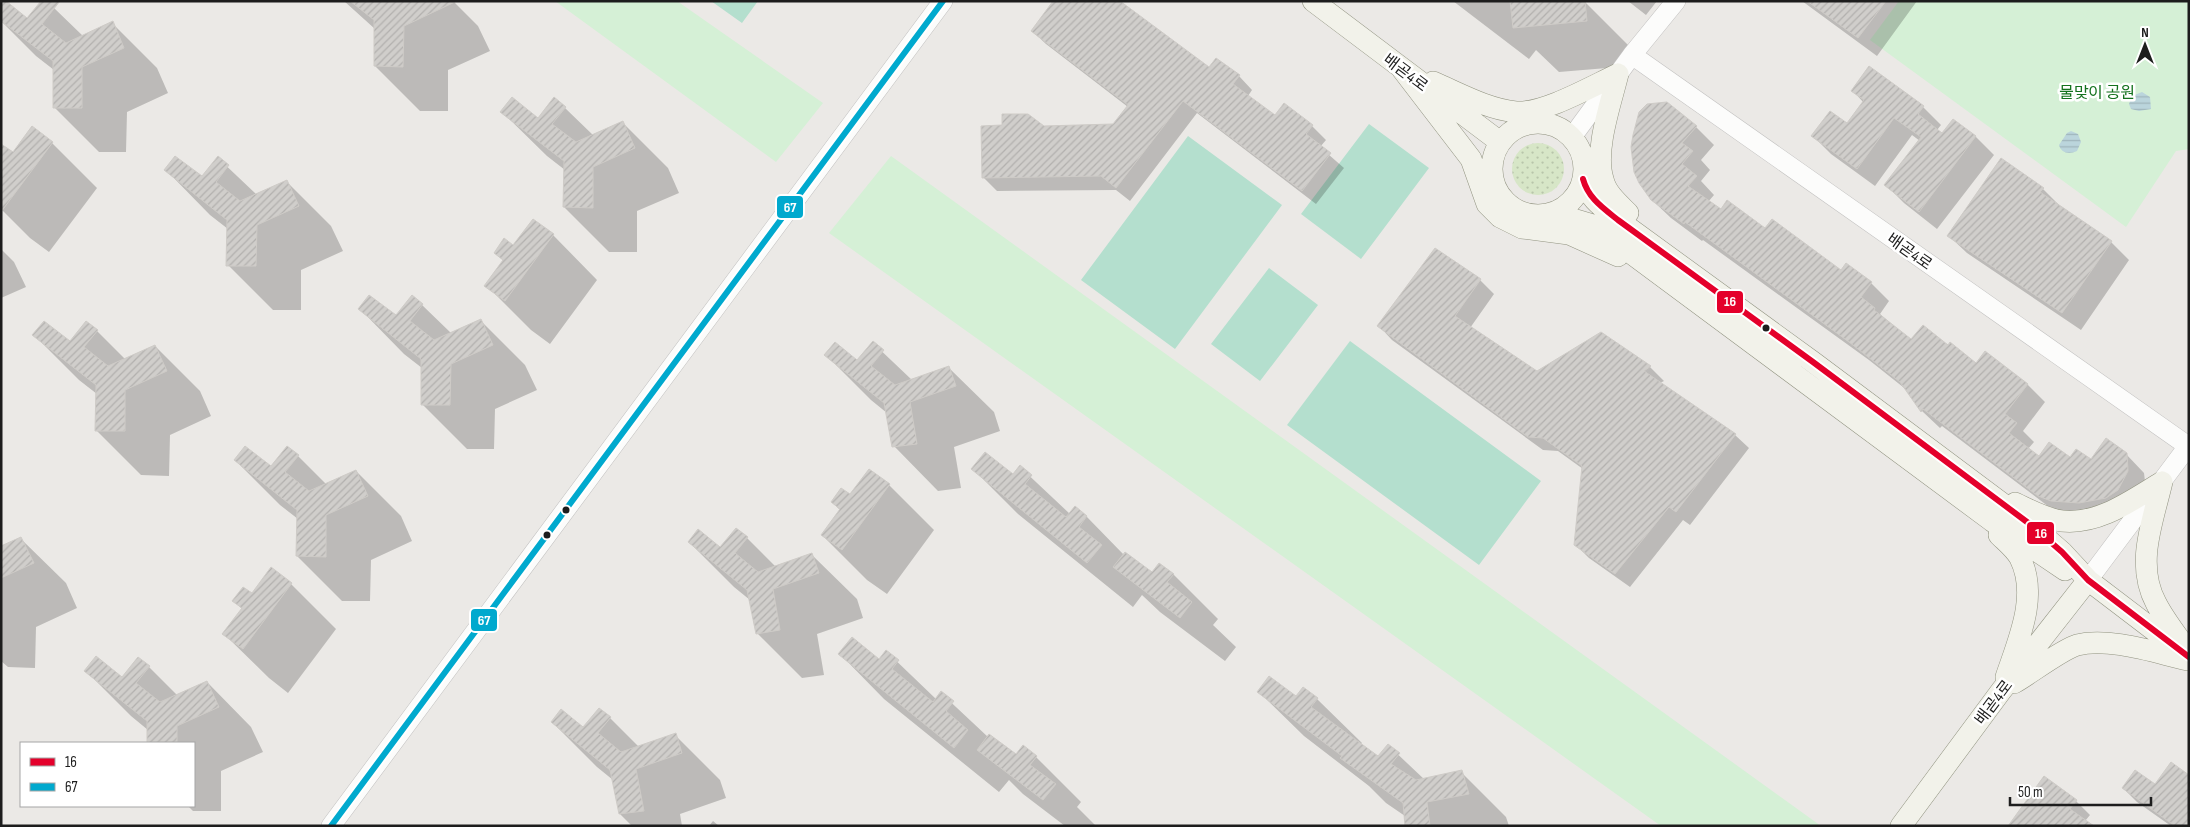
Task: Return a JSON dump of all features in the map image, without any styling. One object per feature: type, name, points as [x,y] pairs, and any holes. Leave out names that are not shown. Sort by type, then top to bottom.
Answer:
[{"type":"main road","name":"배곧4로","points":[[1313,1],[1500,142]]},
{"type":"main road","points":[[1402,69],[1496,108],[1518,112],[1534,111],[1550,105],[1618,74]]},
{"type":"main road","points":[[1402,69],[1471,159],[1487,204],[1500,217],[1522,228],[1569,234],[1687,283]]},
{"type":"main road","points":[[1618,74],[1602,141],[1602,178],[1608,192],[1687,283]]},
{"type":"main road","points":[[1583,179],[1573,199],[1567,205],[1553,213],[1538,215],[1522,212],[1508,204],[1498,193],[1492,178],[1492,162],[1500,142],[1517,127],[1531,123],[1546,123],[1560,128],[1572,137],[1580,149],[1584,163],[1583,179],[1586,189],[1592,198],[1687,283]]},
{"type":"main road","points":[[1553,213],[1593,225],[1829,374],[2064,569],[2088,580],[2189,659]]},
{"type":"main road","points":[[1976,497],[2063,521],[2083,520],[2119,508],[2162,482]]},
{"type":"main road","points":[[2162,482],[2146,551],[2146,574],[2156,603],[2189,653]]},
{"type":"main road","points":[[1976,497],[2019,557],[2026,580],[2028,597],[2026,616],[2001,691]]},
{"type":"main road","name":"배곧4로","points":[[1901,826],[2001,691],[2088,580]]},
{"type":"main road","points":[[2001,691],[2062,652],[2077,646],[2100,643],[2189,659]]},
{"type":"street","points":[[331,826],[943,1]]},
{"type":"street","points":[[1572,137],[1632,55],[1676,1]]},
{"type":"street","name":"배곧4로","points":[[1632,55],[2188,446],[2088,580]]},
{"type":"green space","points":[[555,1],[677,1],[823,103],[776,162]]},
{"type":"green space","points":[[711,1],[758,1],[742,23]]},
{"type":"green space","name":"물맞이 공원","points":[[1899,1],[2189,1],[2189,149],[2176,151],[2126,227],[1870,40]]},
{"type":"green space","points":[[1369,124],[1429,168],[1361,259],[1301,214]]},
{"type":"green space","points":[[1188,136],[1282,205],[1175,349],[1081,280]]},
{"type":"green space","points":[[1533,143],[1543,143],[1557,150],[1564,164],[1564,174],[1557,188],[1543,195],[1533,195],[1523,191],[1516,184],[1512,174],[1512,164],[1516,154],[1523,147]]},
{"type":"green space","points":[[891,156],[1821,826],[1661,826],[829,233]]},
{"type":"green space","points":[[1269,268],[1318,305],[1260,381],[1211,344]]},
{"type":"green space","points":[[1350,341],[1541,481],[1479,565],[1287,425]]},
{"type":"water","points":[[2142,92],[2150,97],[2151,109],[2139,111],[2131,109],[2129,104],[2132,96]]},
{"type":"water","points":[[2071,131],[2078,134],[2081,142],[2077,151],[2068,153],[2063,151],[2059,145],[2067,133]]},
{"type":"building","points":[[1,1],[6,1],[27,18],[41,1],[60,1],[42,24],[66,43],[113,21],[124,48],[82,67],[82,108],[53,108],[53,61],[1,21]]},
{"type":"building","points":[[350,1],[457,1],[404,26],[403,67],[374,66],[374,20]]},
{"type":"building","points":[[1053,1],[1120,1],[1209,67],[1216,58],[1240,75],[1233,84],[1275,115],[1284,103],[1313,125],[1306,134],[1331,153],[1302,191],[1183,101],[1116,188],[1101,176],[982,178],[981,126],[1002,125],[1002,114],[1028,114],[1044,126],[1113,124],[1128,105],[1031,31]]},
{"type":"building","points":[[1510,1],[1585,1],[1587,21],[1513,28]]},
{"type":"building","points":[[1807,1],[1886,1],[1858,38]]},
{"type":"building","points":[[1869,66],[1924,106],[1918,114],[1942,133],[1953,119],[1976,136],[1919,212],[1884,185],[1921,137],[1894,118],[1857,169],[1811,136],[1830,111],[1847,123],[1864,100],[1851,91]]},
{"type":"building","points":[[512,97],[538,118],[554,97],[566,107],[552,124],[576,142],[623,121],[635,148],[593,167],[593,208],[563,207],[564,161],[500,112]]},
{"type":"building","points":[[1667,102],[1697,126],[1682,143],[1693,151],[1682,164],[1697,176],[1688,186],[1721,209],[1727,200],[1765,228],[1772,219],[1841,270],[1846,263],[1872,282],[1861,297],[1875,308],[1874,310],[1911,339],[1923,325],[1948,345],[1950,342],[1976,363],[1985,351],[2028,384],[2005,414],[2017,423],[2009,433],[2039,456],[2049,442],[2070,457],[2076,449],[2091,459],[2106,438],[2127,453],[2128,471],[2118,490],[2106,498],[2079,503],[2051,501],[2038,496],[1923,409],[1921,412],[1900,382],[1849,342],[1685,222],[1684,224],[1651,200],[1634,172],[1631,147],[1639,112],[1647,104]]},
{"type":"building","points":[[32,126],[53,142],[1,212],[1,144],[13,152]]},
{"type":"building","points":[[175,156],[202,176],[218,156],[229,165],[216,182],[240,201],[287,180],[299,206],[257,225],[256,266],[226,266],[227,220],[164,170]]},
{"type":"building","points":[[2001,158],[2044,188],[2040,192],[2112,241],[2062,313],[1947,236]]},
{"type":"building","points":[[533,219],[554,234],[505,301],[484,286],[503,260],[494,253],[504,238],[513,245]]},
{"type":"building","points":[[1435,248],[1481,279],[1455,316],[1537,371],[1601,332],[1651,366],[1644,371],[1736,434],[1676,512],[1669,507],[1615,574],[1574,545],[1582,466],[1543,438],[1528,437],[1377,326]]},
{"type":"building","points":[[369,295],[396,315],[412,295],[423,304],[410,321],[434,340],[481,319],[493,345],[451,364],[450,405],[421,405],[421,359],[358,309]]},
{"type":"building","points":[[44,321],[70,341],[86,321],[98,330],[84,347],[108,366],[155,345],[167,371],[125,390],[125,431],[95,431],[96,385],[32,335]]},
{"type":"building","points":[[873,341],[884,350],[871,366],[895,385],[949,366],[956,386],[910,402],[917,444],[892,447],[884,403],[824,355],[835,342],[857,360]]},
{"type":"building","points":[[245,446],[271,466],[287,446],[299,455],[285,472],[309,491],[356,470],[368,496],[326,515],[326,557],[296,556],[297,510],[234,460]]},
{"type":"building","points":[[985,452],[1013,474],[1020,465],[1032,475],[1025,484],[1066,517],[1075,506],[1087,516],[1079,527],[1102,545],[1087,563],[971,469]]},
{"type":"building","points":[[869,469],[890,484],[842,550],[821,535],[840,509],[831,502],[841,488],[850,494]]},
{"type":"building","points":[[736,528],[748,537],[735,553],[758,572],[812,553],[819,573],[773,589],[780,630],[756,634],[747,590],[688,542],[698,529],[720,547]]},
{"type":"building","points":[[21,537],[34,563],[1,578],[1,546]]},
{"type":"building","points":[[1125,552],[1152,572],[1159,563],[1174,574],[1167,582],[1192,602],[1180,618],[1113,567]]},
{"type":"building","points":[[271,567],[292,583],[243,649],[222,634],[242,608],[232,601],[243,587],[252,593]]},
{"type":"building","points":[[852,637],[879,659],[886,650],[899,660],[892,669],[933,702],[941,691],[954,701],[946,711],[968,730],[954,748],[838,654]]},
{"type":"building","points":[[96,656],[122,677],[138,657],[150,666],[136,683],[160,702],[207,681],[219,707],[177,726],[177,742],[147,742],[147,721],[84,671]]},
{"type":"building","points":[[1269,676],[1296,696],[1303,687],[1318,698],[1311,707],[1378,756],[1388,744],[1400,753],[1391,764],[1416,780],[1462,770],[1469,794],[1427,802],[1430,826],[1405,826],[1403,803],[1340,758],[1342,756],[1257,692]]},
{"type":"building","points":[[599,708],[611,717],[598,733],[621,752],[676,733],[682,753],[636,769],[644,811],[619,814],[610,770],[551,722],[561,709],[583,727]]},
{"type":"building","points":[[989,734],[1016,754],[1023,745],[1037,756],[1030,765],[1056,784],[1043,800],[977,750]]},
{"type":"building","points":[[2171,762],[2189,775],[2189,826],[2175,826],[2122,788],[2135,770],[2155,784]]},
{"type":"building","points":[[2044,776],[2077,800],[2070,809],[2094,826],[2008,826]]},
{"type":"transit line","name":"67","points":[[331,826],[943,1]]},
{"type":"transit line","name":"16","points":[[1583,179],[1592,197],[1618,220],[1813,362],[2031,525],[2062,552],[2088,580],[2189,657]]}]
